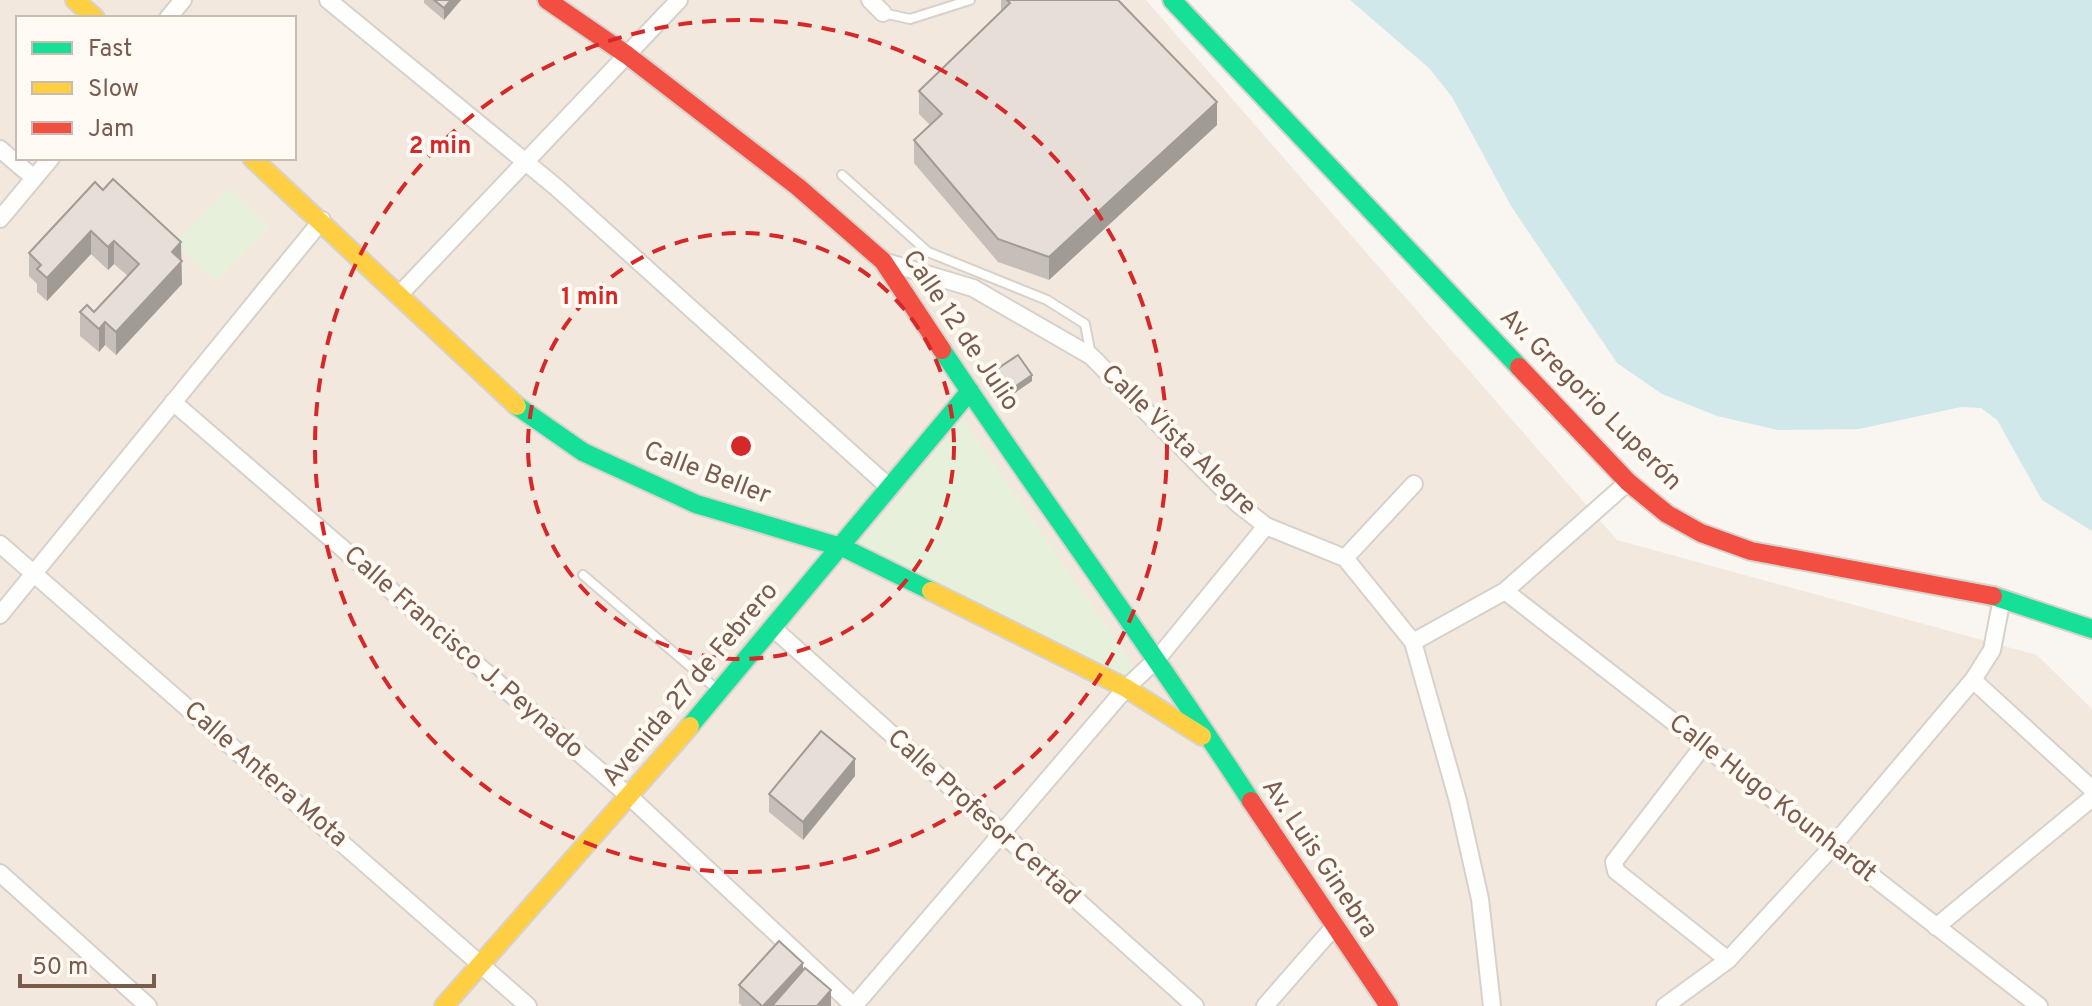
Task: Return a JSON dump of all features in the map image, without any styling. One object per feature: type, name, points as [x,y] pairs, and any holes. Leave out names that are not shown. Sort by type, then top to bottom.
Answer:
[{"type":"street","points":[[75,0],[93,16]]},
{"type":"street","points":[[170,16],[183,0]]},
{"type":"street","points":[[328,0],[524,164],[556,187],[890,488]]},
{"type":"street","name":"Calle 12 de Julio","points":[[547,0],[627,55],[798,187],[883,261],[970,391],[1158,658],[1208,740]]},
{"type":"street","points":[[399,295],[678,0]]},
{"type":"street","points":[[870,0],[883,13]]},
{"type":"street","name":"Av. Gregorio Luperón","points":[[1172,0],[1628,482],[1667,514],[1690,527],[1751,551],[2002,598],[2092,629]]},
{"type":"street","points":[[0,149],[34,178]]},
{"type":"street","points":[[0,219],[49,160]]},
{"type":"street","name":"Calle Beller","points":[[254,160],[322,220],[523,412],[583,452],[696,504],[844,548],[1126,688],[1208,740]]},
{"type":"street","points":[[0,615],[322,220]]},
{"type":"street","name":"Calle Vista Alegre","points":[[883,261],[973,288],[1091,356],[1238,504],[1266,526],[1345,558],[1413,642],[1458,801],[1480,899],[1492,1006]]},
{"type":"street","name":"Avenida 27 de Febrero","points":[[444,1006],[630,797],[844,548],[970,391]]},
{"type":"street","name":"Calle Francisco J. Peynado","points":[[173,402],[630,797],[854,1006]]},
{"type":"street","points":[[1413,642],[1505,591],[1628,482]]},
{"type":"street","points":[[1345,558],[1414,484]]},
{"type":"street","points":[[854,1006],[1126,688],[1158,658],[1266,526]]},
{"type":"street","name":"Calle Antera Mota","points":[[0,544],[528,1006]]},
{"type":"street","name":"Calle Hugo Kounhardt","points":[[1505,591],[1936,927],[2019,1000],[2039,1006]]},
{"type":"street","points":[[1665,1006],[1728,960],[1832,847],[1973,680],[1992,650],[2002,598]]},
{"type":"street","name":"Calle Profesor Certad","points":[[773,628],[1195,1006]]},
{"type":"street","points":[[1973,680],[2092,789]]},
{"type":"street","name":"Av. Luis Ginebra","points":[[1208,740],[1333,928],[1389,1006]]},
{"type":"street","points":[[1703,746],[1614,862],[1616,871],[1728,960]]},
{"type":"street","points":[[1936,927],[2092,798]]},
{"type":"street","points":[[0,873],[148,1006]]},
{"type":"street","points":[[1265,1006],[1333,928]]},
{"type":"lane","points":[[883,13],[910,19],[970,0]]},
{"type":"lane","points":[[842,175],[928,252],[1047,300],[1085,324],[1091,356]]},
{"type":"lane","points":[[583,575],[719,692]]},
{"type":"shaded area","points":[[0,0],[1146,0],[1617,540],[2037,655],[2092,709],[2092,1006],[0,1006]]},
{"type":"green space","points":[[229,188],[269,227],[215,282],[175,243]]},
{"type":"green space","points":[[963,419],[1165,711],[856,547]]},
{"type":"water","points":[[1350,0],[2092,0],[2092,531],[2042,500],[1997,420],[1981,408],[1961,407],[1859,429],[1778,430],[1717,416],[1662,394],[1617,363],[1511,206],[1452,97],[1430,69]]},
{"type":"building","points":[[434,0],[451,0],[444,8]]},
{"type":"building","points":[[1007,0],[1118,0],[1217,102],[1049,257],[998,239],[914,140],[942,114],[919,91],[1010,3]]},
{"type":"building","points":[[113,179],[181,242],[172,252],[182,261],[116,332],[105,322],[99,329],[80,312],[87,305],[94,312],[139,264],[114,241],[108,247],[91,231],[47,278],[37,269],[41,265],[29,253],[95,182],[103,190]]},
{"type":"building","points":[[1018,355],[1032,375],[1000,397],[985,377]]},
{"type":"building","points":[[821,731],[855,759],[803,822],[769,794]]},
{"type":"building","points":[[779,941],[803,963],[762,1006],[739,985]]},
{"type":"building","points":[[805,968],[831,990],[817,1006],[772,1006]]},
{"type":"traffic: fast","points":[[1172,0],[1519,367]]},
{"type":"traffic: fast","points":[[942,350],[1251,801]]},
{"type":"traffic: fast","points":[[690,726],[970,391]]},
{"type":"traffic: fast","points":[[517,406],[583,452],[696,504],[844,548],[931,591]]},
{"type":"traffic: fast","points":[[1993,596],[2092,629]]},
{"type":"traffic: slow","points":[[75,0],[93,16]]},
{"type":"traffic: slow","points":[[254,160],[517,406]]},
{"type":"traffic: slow","points":[[931,591],[1126,688],[1202,736]]},
{"type":"traffic: slow","points":[[444,1006],[690,726]]},
{"type":"traffic: jam","points":[[547,0],[627,55],[798,187],[883,261],[942,350]]},
{"type":"traffic: jam","points":[[1519,367],[1628,482],[1667,514],[1701,533],[1751,551],[1993,596]]},
{"type":"traffic: jam","points":[[1251,801],[1389,1006]]}]
